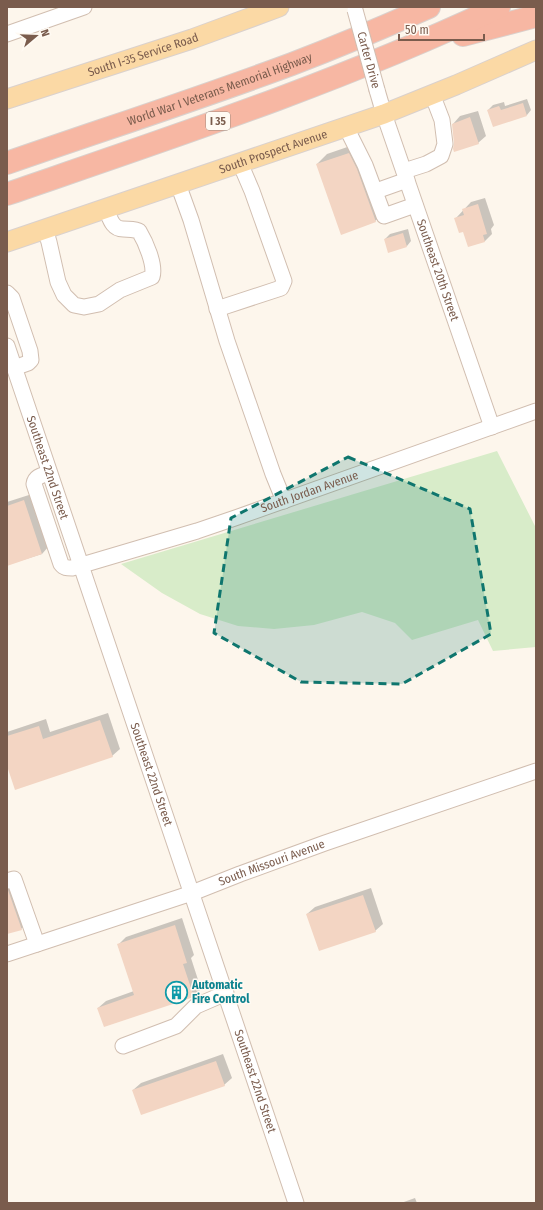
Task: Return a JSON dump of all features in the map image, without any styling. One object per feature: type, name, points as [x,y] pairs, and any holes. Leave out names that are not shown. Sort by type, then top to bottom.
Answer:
[{"type":"highway","name":"World War I Veterans Memorial Highway","points":[[7,163],[293,64],[382,28],[429,7]]},
{"type":"highway","name":"I 35","points":[[7,194],[285,97],[392,54],[499,7]]},
{"type":"highway","points":[[392,54],[536,16]]},
{"type":"highway","points":[[7,152],[86,136]]},
{"type":"highway","points":[[7,210],[91,165]]},
{"type":"main road","name":"South I-35 Service Road","points":[[7,99],[184,41],[279,7]]},
{"type":"main road","name":"South Prospect Avenue","points":[[7,242],[384,114],[536,50]]},
{"type":"street","points":[[7,34],[43,14],[84,7]]},
{"type":"street","name":"Carter Drive","points":[[354,9],[384,114]]},
{"type":"street","points":[[376,191],[441,156],[445,144],[442,120],[432,94]]},
{"type":"street","name":"Southeast 20th Street","points":[[384,114],[492,427]]},
{"type":"street","points":[[346,127],[366,165],[384,216],[415,205]]},
{"type":"street","points":[[217,309],[281,288],[284,281],[252,191],[240,163]]},
{"type":"street","points":[[178,184],[191,220],[226,341],[284,501]]},
{"type":"street","points":[[45,229],[50,242],[58,282],[64,295],[74,305],[84,307],[98,304],[120,290],[152,277],[153,273],[153,266],[139,231],[134,229],[116,228],[111,222],[106,209]]},
{"type":"street","points":[[7,293],[12,298],[31,360],[28,363],[14,368]]},
{"type":"street","name":"Southeast 22nd Street","points":[[7,346],[296,1203]]},
{"type":"street","name":"South Jordan Avenue","points":[[49,473],[36,478],[34,480],[34,484],[61,564],[68,568],[197,531],[536,411]]},
{"type":"street","name":"South Missouri Avenue","points":[[7,954],[192,893],[325,843],[536,771]]},
{"type":"street","points":[[7,881],[14,879],[37,944]]},
{"type":"street","points":[[123,1046],[176,1026],[196,1006],[226,993]]},
{"type":"highlighted area","points":[[348,457],[470,509],[491,634],[402,684],[301,682],[214,633],[231,518]]},
{"type":"green space","points":[[497,451],[536,528],[536,647],[493,651],[478,620],[412,640],[395,623],[362,612],[314,625],[274,629],[238,626],[200,614],[162,593],[121,564]]},
{"type":"building","points":[[523,103],[527,116],[493,127],[487,110],[499,106],[501,110]]},
{"type":"building","points":[[470,117],[479,144],[454,152],[452,124]]},
{"type":"building","points":[[349,153],[357,169],[376,222],[341,235],[316,164]]},
{"type":"building","points":[[478,204],[487,234],[483,235],[485,242],[468,247],[463,232],[459,233],[454,218],[464,215],[462,209]]},
{"type":"building","points":[[403,233],[407,247],[388,253],[384,239]]},
{"type":"building","points":[[24,500],[42,554],[7,566],[7,506]]},
{"type":"building","points":[[100,720],[113,757],[15,790],[7,766],[7,736],[39,726],[43,739]]},
{"type":"building","points":[[8,890],[22,930],[7,934],[7,891]]},
{"type":"building","points":[[363,895],[376,932],[319,951],[306,914]]},
{"type":"building","points":[[175,925],[187,963],[183,964],[194,997],[104,1027],[97,1008],[134,995],[117,944]]},
{"type":"building","points":[[216,1061],[225,1086],[141,1115],[132,1090]]},
{"type":"place","name":"Automatic Fire Control","points":[[176,992]]}]
